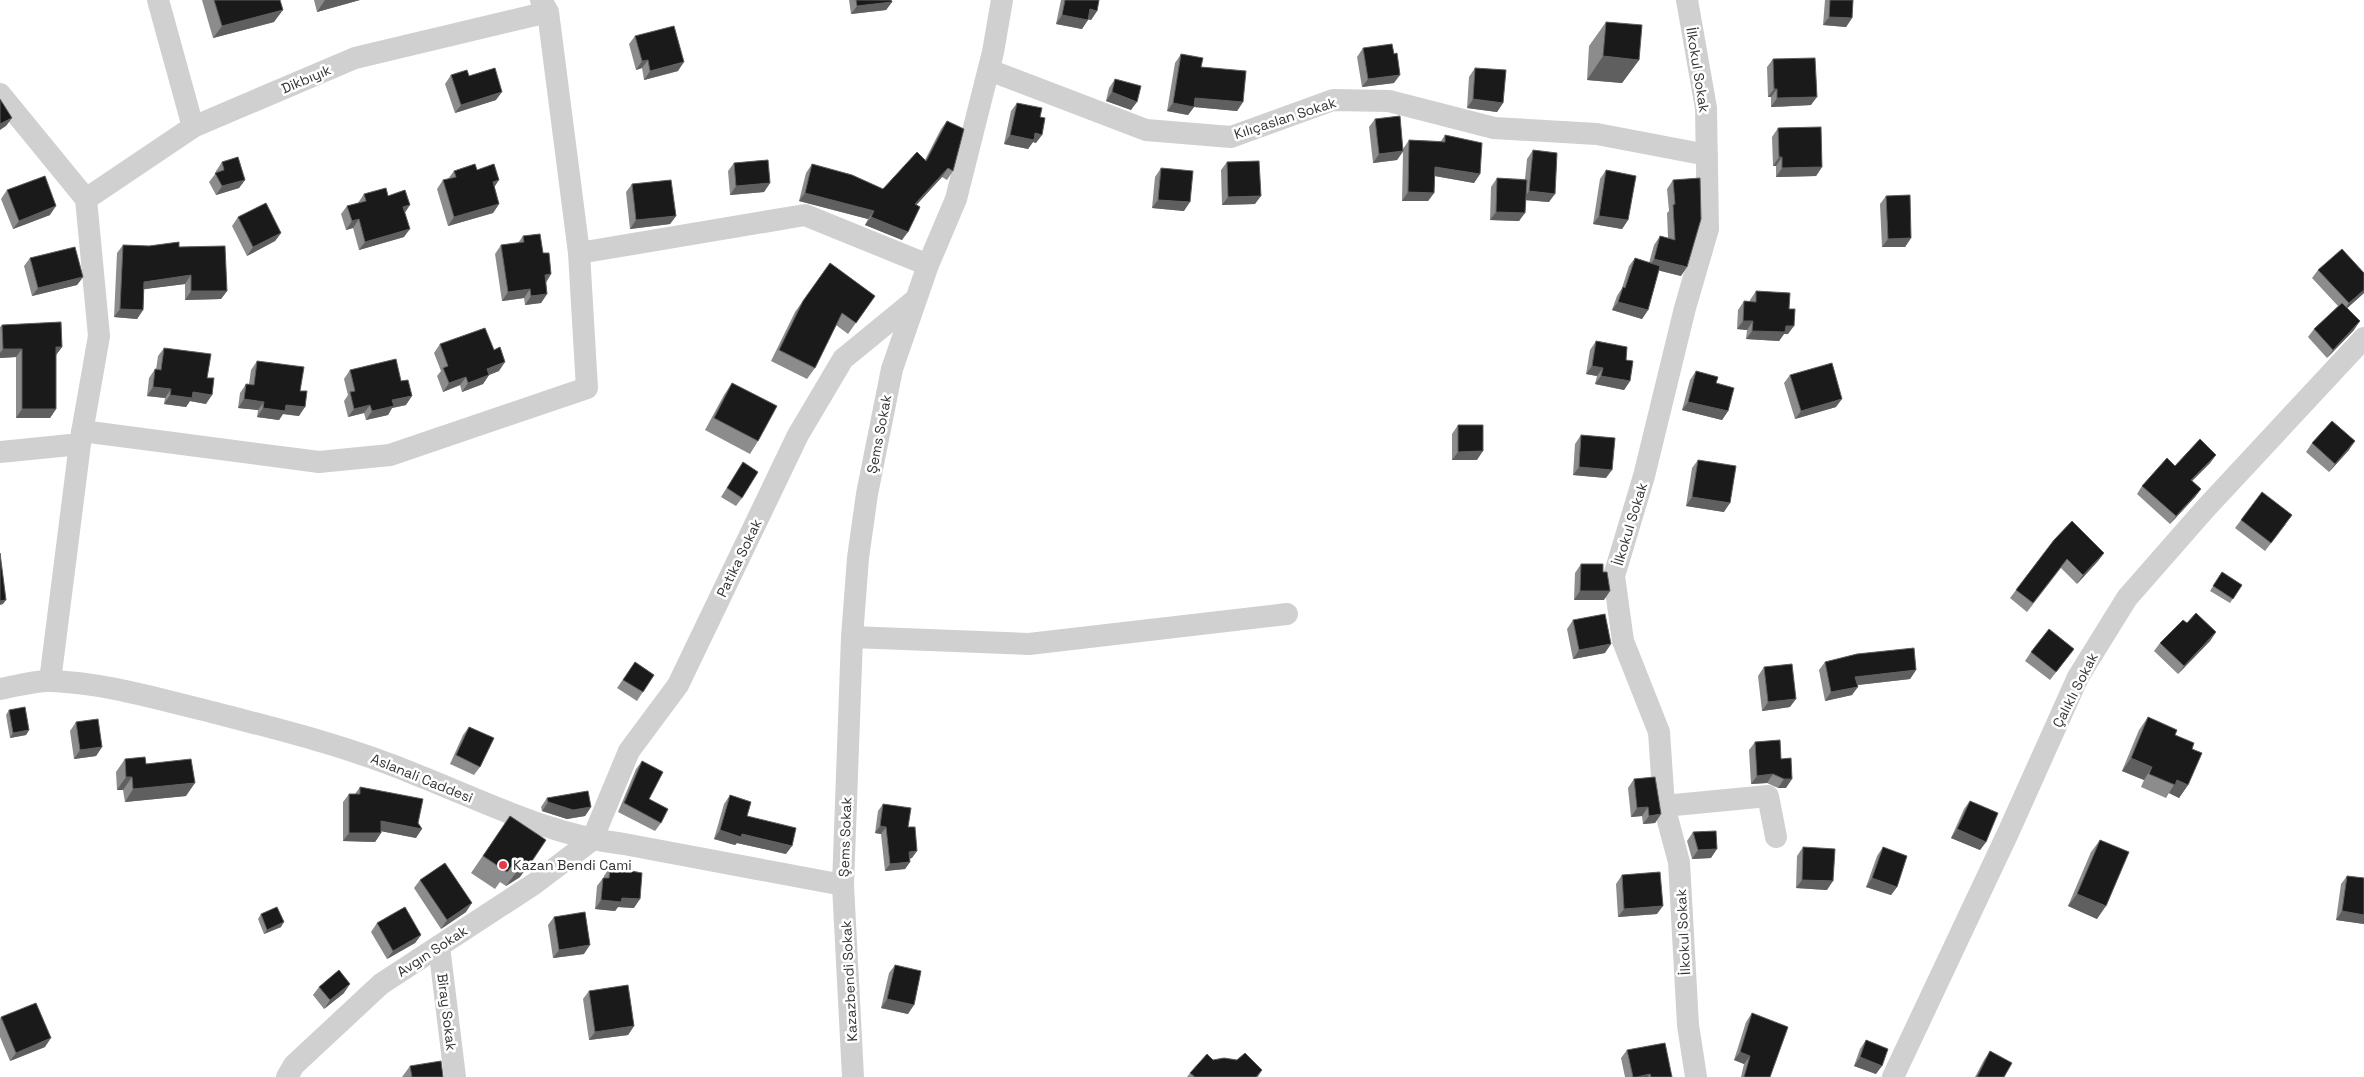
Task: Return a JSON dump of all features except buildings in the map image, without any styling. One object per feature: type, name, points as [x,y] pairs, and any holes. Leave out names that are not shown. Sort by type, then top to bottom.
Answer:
[{"type":"street","points":[[158,0],[194,127]]},
{"type":"street","name":"Şems Sokak","points":[[843,885],[852,637],[858,558],[867,494],[892,369],[928,265],[956,199],[989,70],[1002,0]]},
{"type":"street","name":"İlkokul Sokak","points":[[1687,0],[1706,108],[1708,229],[1685,308],[1644,476],[1614,576],[1623,641],[1659,732],[1664,806],[1679,862],[1688,1026],[1696,1077]]},
{"type":"street","points":[[0,452],[81,437],[319,462],[390,455],[587,388],[579,253],[544,6]]},
{"type":"street","name":"Dikbıyık","points":[[86,199],[194,127],[355,58],[544,6]]},
{"type":"street","name":"Kılıçaslan Sokak","points":[[989,70],[1146,130],[1230,137],[1333,100],[1389,101],[1494,128],[1597,134],[1707,155]]},
{"type":"street","points":[[0,94],[86,199],[99,336],[81,437],[50,681]]},
{"type":"street","points":[[579,253],[805,215],[928,265]]},
{"type":"street","name":"Patika Sokak","points":[[592,840],[629,751],[678,685],[798,435],[843,359],[916,299]]},
{"type":"street","name":"Çalıklı Sokak","points":[[1893,1077],[2008,833],[2078,677],[2127,598],[2205,509],[2364,338]]},
{"type":"street","points":[[852,637],[1029,644],[1287,614]]},
{"type":"street","name":"Aslanali Caddesi","points":[[0,689],[50,681],[99,684],[329,742],[417,774],[505,813],[552,830],[592,840],[624,844],[843,885]]},
{"type":"street","points":[[1664,806],[1768,796],[1776,837]]},
{"type":"street","name":"Avgın Sokak","points":[[287,1077],[294,1065],[381,984],[534,884],[592,840]]},
{"type":"street","name":"Kazazbendi Sokak","points":[[843,885],[853,1077]]},
{"type":"street","name":"Biray Sokak","points":[[439,946],[455,1077]]},
{"type":"place","name":"Kazan Bendi Cami","points":[[503,865]]}]
